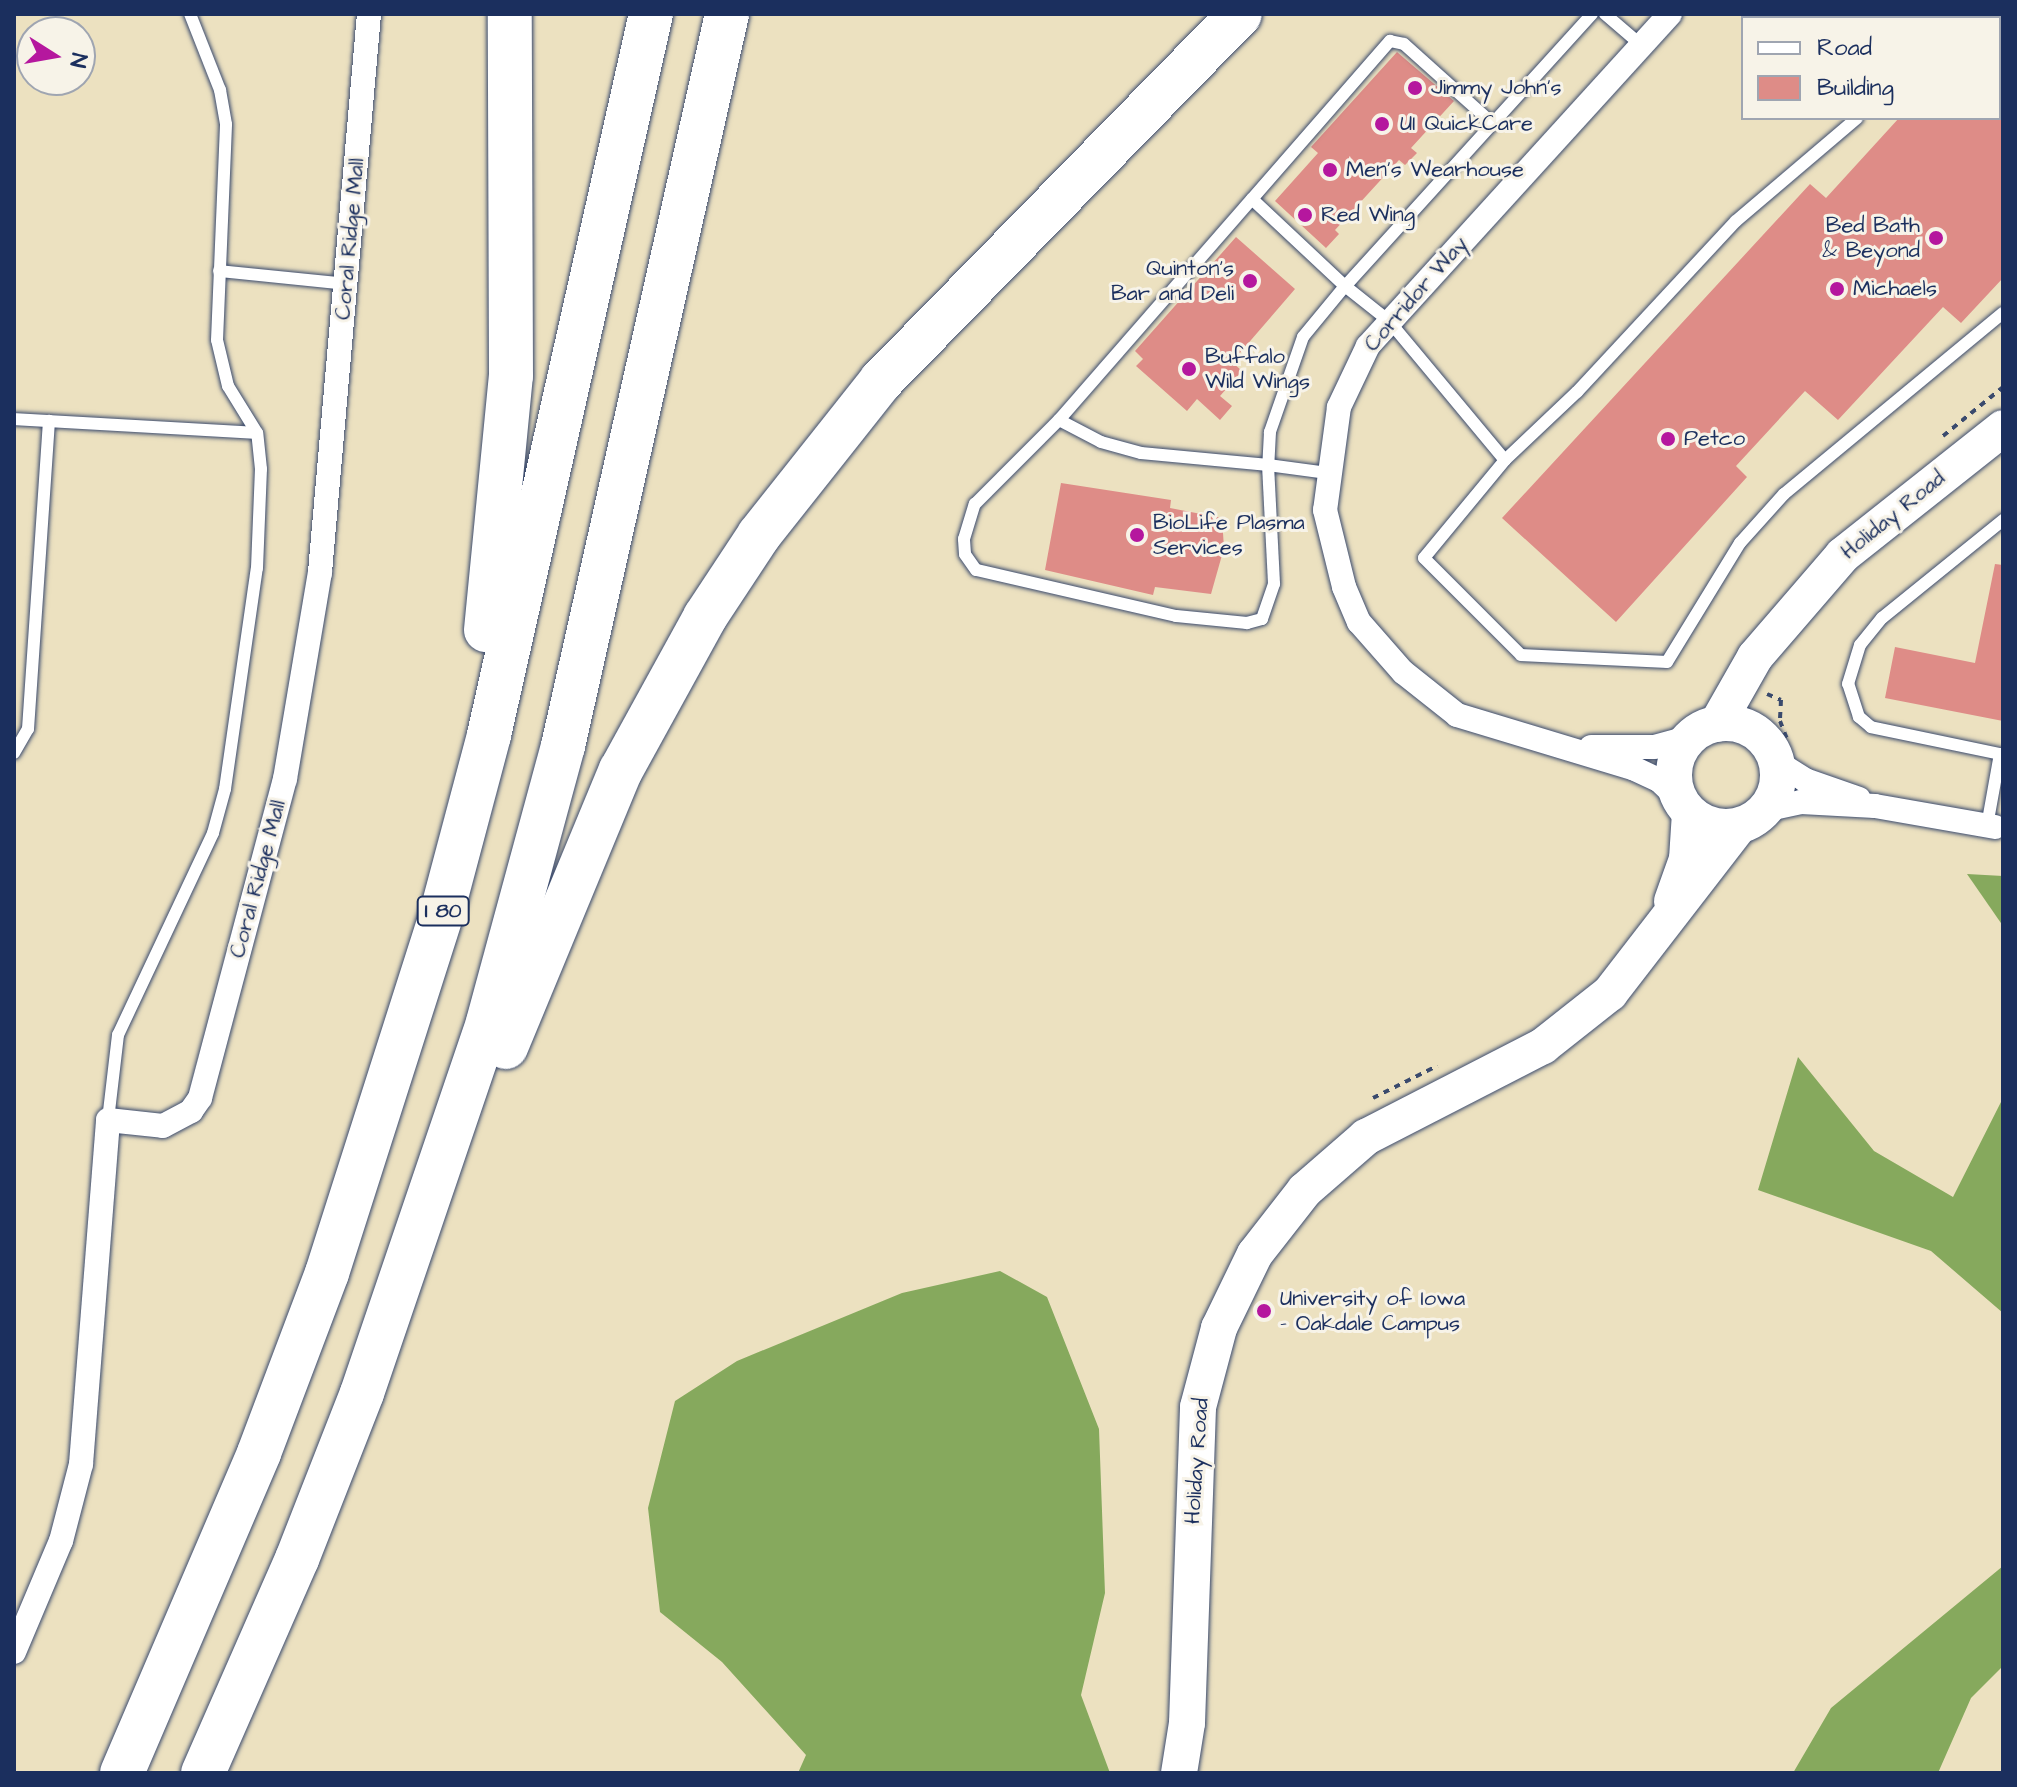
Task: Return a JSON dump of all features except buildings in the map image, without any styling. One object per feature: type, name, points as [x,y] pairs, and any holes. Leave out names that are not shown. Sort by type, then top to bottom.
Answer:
[{"type":"highway","points":[[386,1095],[463,754],[493,591],[511,376],[510,14]]},
{"type":"highway","name":"I 80","points":[[122,1773],[259,1453],[386,1095],[442,912],[489,735],[651,14]]},
{"type":"highway","points":[[362,1393],[444,1161],[540,834],[727,14]]},
{"type":"highway","points":[[203,1773],[297,1559],[362,1393],[610,796],[705,617],[803,475],[881,381],[1240,14]]},
{"type":"street","name":"Coral Ridge Mall","points":[[108,1120],[163,1126],[191,1111],[200,1098],[268,847],[299,711],[320,572],[369,14]]},
{"type":"street","name":"Corridor Way","points":[[1670,14],[1389,321],[1352,374],[1339,407],[1327,473],[1325,510],[1339,572],[1359,622],[1378,648],[1457,715],[1517,736],[1574,747],[1659,780],[1684,806]]},
{"type":"street","name":"Holiday Road","points":[[1662,931],[1687,859],[1684,806],[1674,769],[1755,657],[1862,537],[2003,428]]},
{"type":"street","name":"Holiday Road","points":[[1179,1773],[1187,1723],[1198,1407],[1219,1328],[1255,1254],[1287,1211],[1334,1161],[1398,1116],[1543,1046],[1610,993],[1775,791],[1778,751],[1761,713],[1767,681],[1793,613]]},
{"type":"street","points":[[1704,730],[1747,728],[1778,751],[1805,780],[1875,806]]},
{"type":"street","name":"Corridor Way","points":[[1574,747],[1654,747],[1704,730]]},
{"type":"street","points":[[1684,806],[1707,824],[1752,818],[1801,802],[1875,806],[1991,826]]},
{"type":"street","points":[[14,1652],[61,1541],[81,1464],[108,1120]]},
{"type":"lane","points":[[108,1120],[118,1035],[213,833],[225,789],[257,568],[261,469],[257,433],[221,364],[219,271],[226,124],[217,78],[190,14]]},
{"type":"lane","points":[[1491,122],[1404,44],[1390,41],[1059,420],[975,504],[964,539],[965,554],[976,570],[1176,616],[1247,623],[1262,619],[1274,584],[1268,465],[1270,432],[1303,337],[1491,122],[1592,14]]},
{"type":"lane","points":[[1605,14],[1641,45]]},
{"type":"lane","points":[[1855,120],[1736,221],[1577,392],[1505,460],[1424,558],[1521,655],[1667,662],[1740,543],[1784,494],[2003,313]]},
{"type":"lane","points":[[1252,199],[1345,286],[1389,321],[1505,460]]},
{"type":"lane","points":[[219,271],[346,284]]},
{"type":"lane","points":[[14,419],[257,433]]},
{"type":"lane","points":[[1059,420],[1101,442],[1141,453],[1327,473]]},
{"type":"lane","points":[[14,753],[28,729],[49,421]]},
{"type":"lane","points":[[1991,826],[2000,754],[1871,727],[1859,717],[1848,684],[1860,645],[1882,618],[2003,520]]},
{"type":"path","points":[[1771,696],[1781,700],[1778,751]]},
{"type":"path","points":[[1365,1104],[1441,1064]]},
{"type":"green space","points":[[1967,874],[2003,876],[2003,926]]},
{"type":"green space","points":[[1798,1057],[1874,1151],[1953,1197],[2003,1098],[2003,1313],[1931,1251],[1758,1190]]},
{"type":"green space","points":[[1000,1271],[1047,1297],[1099,1429],[1105,1593],[1081,1695],[1110,1773],[798,1773],[806,1755],[722,1662],[660,1612],[648,1508],[675,1401],[737,1361],[902,1293]]},
{"type":"green space","points":[[2003,1566],[2003,1666],[1971,1698],[1938,1773],[1793,1773],[1831,1708]]},
{"type":"place","name":"Jimmy John's","points":[[1415,88]]},
{"type":"place","name":"UI QuickCare","points":[[1382,124]]},
{"type":"place","name":"Men's Wearhouse","points":[[1330,170]]},
{"type":"place","name":"Red Wing","points":[[1305,215]]},
{"type":"place","name":"Bed Bath & Beyond","points":[[1936,238]]},
{"type":"place","name":"Quinton's Bar and Deli","points":[[1250,281]]},
{"type":"place","name":"Michaels","points":[[1837,289]]},
{"type":"place","name":"Buffalo Wild Wings","points":[[1189,369]]},
{"type":"place","name":"Petco","points":[[1668,439]]},
{"type":"place","name":"BioLife Plasma Services","points":[[1137,535]]},
{"type":"place","name":"University of Iowa - Oakdale Campus","points":[[1264,1311]]}]
